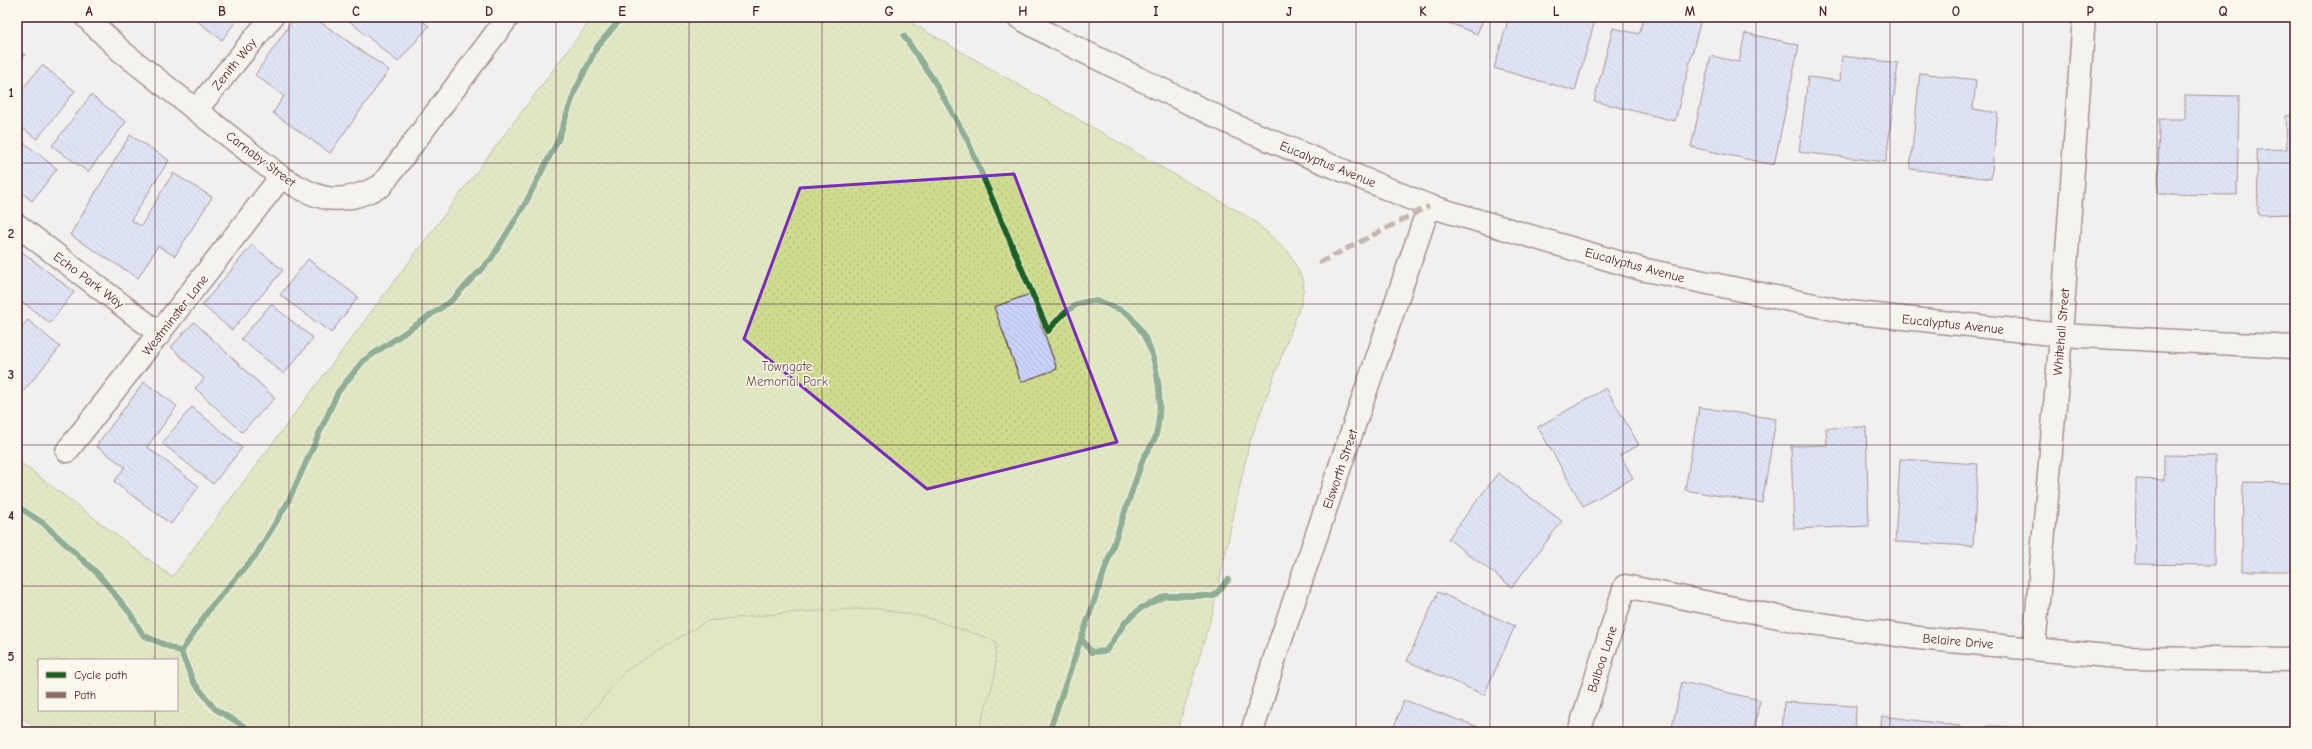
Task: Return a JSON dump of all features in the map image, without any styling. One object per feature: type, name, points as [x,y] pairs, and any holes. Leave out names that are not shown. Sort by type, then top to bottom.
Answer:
[{"type":"street","name":"Carnaby Street","points":[[86,17],[121,51],[281,177],[308,193],[332,199],[358,197],[381,186],[508,17]]},
{"type":"street","name":"Zenith Way","points":[[196,110],[272,17]]},
{"type":"street","name":"Eucalyptus Avenue","points":[[1018,17],[1054,37],[1238,127],[1430,206],[1642,269],[1848,312],[2062,335],[2295,347]]},
{"type":"street","name":"Whitehall Street","points":[[2034,648],[2062,335],[2084,17]]},
{"type":"street","name":"Westminster Lane","points":[[67,451],[160,334],[281,177]]},
{"type":"street","name":"Elsworth Street","points":[[1252,732],[1277,651],[1430,206]]},
{"type":"street","name":"Echo Park Way","points":[[17,225],[160,334]]},
{"type":"street","name":"Belaire Drive","points":[[1625,586],[1798,621],[1919,638],[2128,658],[2295,660]]},
{"type":"street","name":"Balboa Lane","points":[[1579,732],[1625,586]]},
{"type":"highlighted area","points":[[1014,174],[1117,442],[927,489],[744,339],[800,188]]},
{"type":"green space","name":"Towngate Memorial Park","points":[[593,17],[901,17],[1253,220],[1288,251],[1304,281],[1302,301],[1249,444],[1213,611],[1177,732],[36,732],[38,730],[17,714],[17,460],[172,577]]},
{"type":"green space","points":[[872,608],[925,617],[996,641],[995,676],[978,732],[576,732],[625,671],[707,621],[786,613]]},
{"type":"building","points":[[192,17],[239,17],[222,40]]},
{"type":"building","points":[[295,17],[313,17],[389,70],[330,153],[273,113],[284,96],[255,75]]},
{"type":"building","points":[[350,17],[417,17],[429,26],[398,62],[348,20]]},
{"type":"building","points":[[434,17],[447,17],[441,23]]},
{"type":"building","points":[[1434,17],[1484,17],[1477,34]]},
{"type":"building","points":[[1509,17],[1596,17],[1575,91],[1494,68]]},
{"type":"building","points":[[1644,17],[1693,17],[1701,19],[1675,121],[1594,101],[1613,28],[1639,34]]},
{"type":"building","points":[[1745,33],[1799,45],[1774,165],[1691,147],[1711,56],[1739,62]]},
{"type":"building","points":[[17,50],[25,55],[17,67]]},
{"type":"building","points":[[1842,56],[1898,63],[1886,162],[1799,152],[1808,77],[1840,81]]},
{"type":"building","points":[[42,65],[75,91],[37,139],[17,124],[17,96]]},
{"type":"building","points":[[1920,73],[1976,80],[1973,109],[1998,113],[1991,179],[1910,169]]},
{"type":"building","points":[[91,95],[126,122],[88,172],[52,146]]},
{"type":"building","points":[[2185,95],[2239,96],[2237,195],[2158,194],[2159,119],[2185,119]]},
{"type":"building","points":[[2295,115],[2295,214],[2258,215],[2257,150],[2287,149],[2286,116]]},
{"type":"building","points":[[130,135],[169,160],[131,220],[141,226],[173,173],[212,197],[175,256],[158,246],[138,278],[70,235]]},
{"type":"building","points":[[17,137],[57,169],[32,201],[17,189]]},
{"type":"building","points":[[252,245],[283,270],[232,330],[202,305]]},
{"type":"building","points":[[17,248],[74,292],[50,323],[17,298]]},
{"type":"building","points":[[308,259],[358,297],[331,333],[280,295]]},
{"type":"building","points":[[1030,294],[1057,369],[1021,382],[994,307]]},
{"type":"building","points":[[271,304],[313,338],[284,374],[241,339]]},
{"type":"building","points":[[28,320],[60,347],[17,399],[17,333]]},
{"type":"building","points":[[194,322],[275,398],[242,432],[195,388],[204,379],[171,347]]},
{"type":"building","points":[[144,382],[177,406],[147,447],[199,486],[171,524],[114,482],[125,467],[96,446]]},
{"type":"building","points":[[1606,388],[1639,445],[1620,455],[1633,478],[1583,506],[1538,427]]},
{"type":"building","points":[[192,407],[242,448],[213,484],[162,443]]},
{"type":"building","points":[[1699,407],[1776,419],[1762,503],[1685,490]]},
{"type":"building","points":[[1866,427],[1869,526],[1794,529],[1791,446],[1827,445],[1826,428]]},
{"type":"building","points":[[2164,455],[2215,456],[2214,565],[2135,564],[2136,479],[2164,480]]},
{"type":"building","points":[[1900,459],[1978,464],[1973,546],[1895,542]]},
{"type":"building","points":[[1498,473],[1562,521],[1512,587],[1448,539]]},
{"type":"building","points":[[2243,482],[2295,483],[2295,551],[2293,551],[2292,571],[2242,571]]},
{"type":"building","points":[[1438,592],[1515,626],[1484,695],[1407,661]]},
{"type":"building","points":[[1682,682],[1760,700],[1753,732],[1671,732]]},
{"type":"building","points":[[1404,700],[1481,728],[1480,732],[1392,732]]},
{"type":"building","points":[[1784,702],[1856,706],[1855,732],[1782,732]]},
{"type":"building","points":[[1882,716],[1960,726],[1959,732],[1880,732]]},
{"type":"building","points":[[1988,726],[2042,728],[2042,732],[1987,732]]},
{"type":"marked path","points":[[1319,263],[1429,206]]},
{"type":"cycle path","points":[[181,652],[210,608],[256,555],[288,502],[338,392],[363,361],[451,301],[491,259],[525,204],[558,140],[575,91],[597,47],[622,17]]},
{"type":"cycle path","points":[[904,36],[933,79],[967,139],[1048,331],[1061,316],[1075,305],[1083,302],[1101,302],[1128,314],[1139,328],[1147,342],[1156,372],[1160,404],[1156,435],[1143,459],[1049,732]]},
{"type":"cycle path","points":[[17,506],[43,523],[99,575],[130,613],[143,635],[181,652],[193,681],[215,709],[254,732]]},
{"type":"cycle path","points":[[1081,638],[1091,652],[1106,651],[1126,621],[1141,608],[1165,596],[1214,596],[1228,580]]}]
